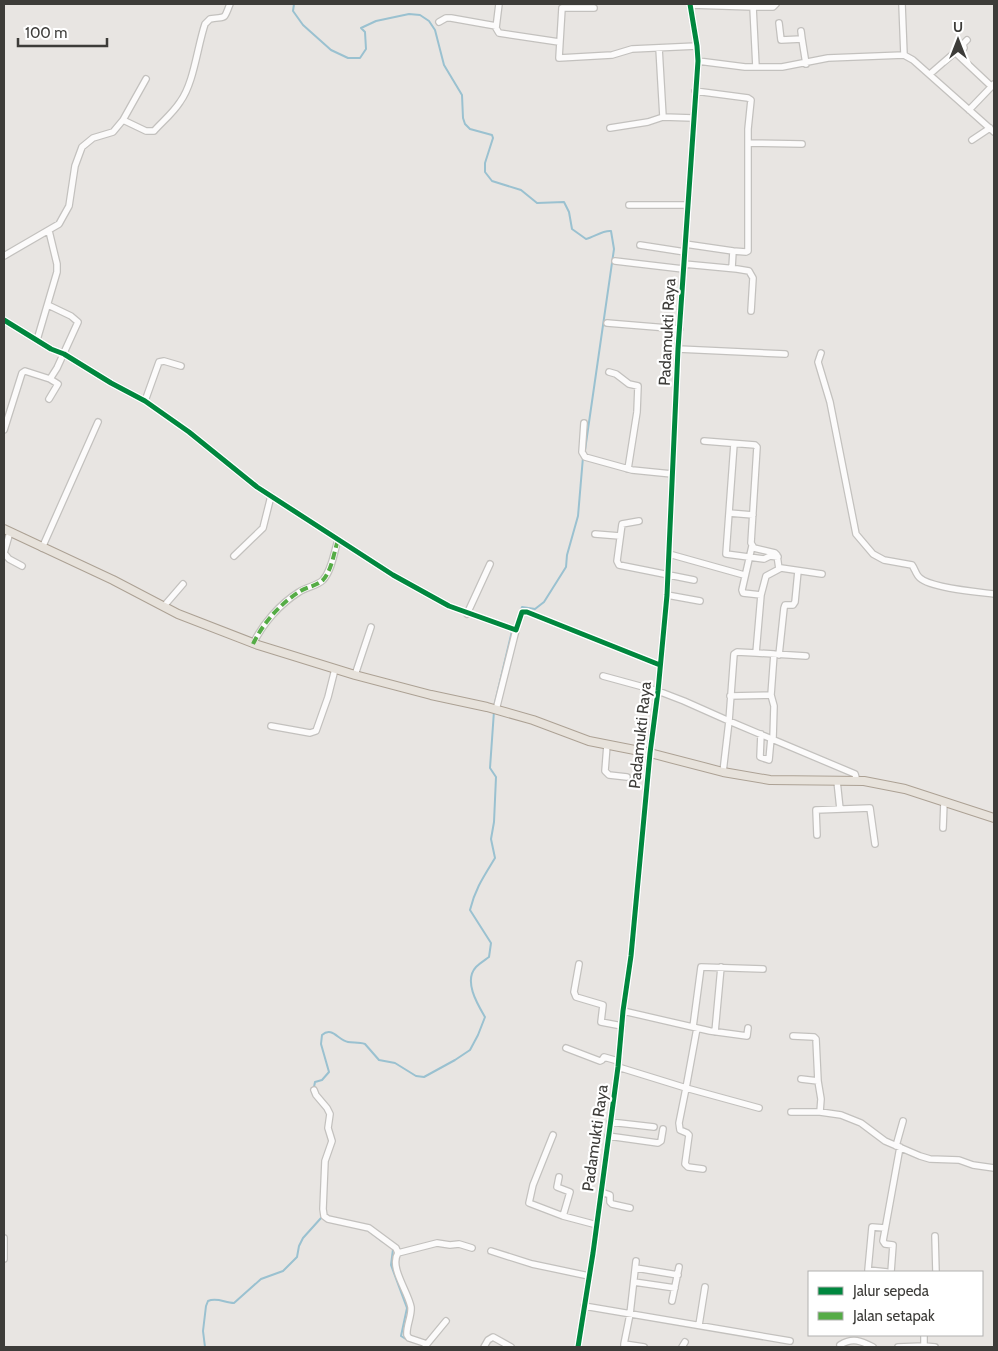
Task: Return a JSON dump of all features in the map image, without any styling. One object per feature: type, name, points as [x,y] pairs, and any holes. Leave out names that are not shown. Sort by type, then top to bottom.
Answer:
[{"type":"main road","points":[[7,531],[113,580],[178,614],[253,644],[355,674],[533,720],[589,741],[650,753],[723,772],[770,780],[857,781],[904,789],[994,818]]},
{"type":"street","points":[[123,120],[151,132],[175,108],[180,102],[189,82],[205,24],[210,19],[221,19],[224,17],[230,4]]},
{"type":"street","points":[[498,4],[497,32],[559,42]]},
{"type":"street","points":[[690,5],[773,7],[776,4]]},
{"type":"street","points":[[902,4],[904,55]]},
{"type":"street","name":"Padamukti Raya","points":[[578,1347],[597,1225],[631,956],[667,594],[678,349],[698,61],[690,5]]},
{"type":"street","points":[[594,8],[563,7],[558,56],[560,58],[612,55],[632,49],[696,46]]},
{"type":"street","points":[[753,7],[756,67]]},
{"type":"street","points":[[438,22],[451,18],[496,26]]},
{"type":"street","points":[[779,23],[780,40],[802,39]]},
{"type":"street","points":[[801,31],[806,64]]},
{"type":"street","points":[[967,40],[963,44],[964,48],[958,55],[993,85],[969,110]]},
{"type":"street","points":[[659,48],[662,117]]},
{"type":"street","points":[[930,74],[953,54]]},
{"type":"street","points":[[698,61],[756,67],[782,67],[837,58],[904,55],[914,60],[990,130],[972,140]]},
{"type":"street","points":[[4,256],[35,236],[49,231],[59,224],[69,206],[75,166],[82,147],[93,138],[113,132],[123,120],[146,79]]},
{"type":"street","points":[[685,244],[733,251],[748,251],[748,143],[751,99],[695,91]]},
{"type":"street","points":[[610,128],[648,122],[662,117],[693,118]]},
{"type":"street","points":[[748,143],[802,144]]},
{"type":"street","points":[[629,205],[687,205]]},
{"type":"street","points":[[37,340],[57,272],[57,264],[49,231]]},
{"type":"street","points":[[640,245],[685,252]]},
{"type":"street","points":[[732,268],[733,251]]},
{"type":"street","points":[[615,261],[732,268],[748,271],[753,278],[751,311]]},
{"type":"street","points":[[48,305],[72,316],[78,324],[50,379]]},
{"type":"street","points":[[4,320],[51,349],[64,354],[111,384],[145,401],[189,432],[222,460],[271,496],[393,575],[449,606],[516,630]]},
{"type":"street","points":[[606,323],[680,329]]},
{"type":"street","points":[[678,349],[785,354]]},
{"type":"street","points":[[820,353],[818,362],[830,402],[856,534],[873,554],[884,560],[912,564],[918,576],[925,581],[994,594]]},
{"type":"street","points":[[145,401],[159,362],[164,361],[181,366]]},
{"type":"street","points":[[4,430],[22,373],[25,371],[50,379],[58,384],[49,399]]},
{"type":"street","points":[[609,372],[616,374],[629,384],[638,386],[637,412],[628,469]]},
{"type":"street","points":[[42,548],[98,422]]},
{"type":"street","points":[[584,423],[582,452],[585,457],[628,469],[672,474]]},
{"type":"street","points":[[704,442],[755,445],[757,447],[752,546],[742,590],[743,593],[761,595]]},
{"type":"street","points":[[734,444],[726,554],[749,558],[765,559],[770,556],[778,558]]},
{"type":"street","points":[[234,556],[263,528],[271,496]]},
{"type":"street","points":[[728,513],[753,515]]},
{"type":"street","points":[[639,521],[623,522],[617,561],[620,565],[694,580]]},
{"type":"street","points":[[7,531],[4,553],[9,559],[22,566]]},
{"type":"street","points":[[595,534],[620,536]]},
{"type":"street","points":[[253,644],[262,628],[289,599],[300,591],[322,582],[338,540]]},
{"type":"street","points":[[752,546],[775,553],[778,558],[779,569]]},
{"type":"street","points":[[669,554],[744,575]]},
{"type":"street","points":[[467,614],[490,564]]},
{"type":"street","points":[[756,653],[761,595],[766,576],[779,569],[822,574]]},
{"type":"street","points":[[761,734],[760,757],[769,760],[774,706],[771,695],[776,654],[785,605],[796,602],[798,571]]},
{"type":"street","points":[[164,606],[183,584]]},
{"type":"street","points":[[667,594],[700,601]]},
{"type":"street","points":[[496,710],[522,612],[527,612],[660,665]]},
{"type":"street","points":[[355,674],[371,627]]},
{"type":"street","points":[[723,772],[734,654],[737,652],[806,656]]},
{"type":"street","points":[[271,726],[310,733],[316,731],[328,697],[335,668]]},
{"type":"street","points":[[603,676],[658,691],[684,701],[855,774],[857,781]]},
{"type":"street","points":[[730,696],[771,695]]},
{"type":"street","points":[[608,745],[605,771],[609,775],[627,777]]},
{"type":"street","points":[[838,781],[840,809]]},
{"type":"street","points":[[942,828],[944,802]]},
{"type":"street","points":[[817,835],[816,810],[870,808],[875,844]]},
{"type":"street","points":[[579,964],[574,992],[576,997],[603,1005],[601,1022],[622,1026]]},
{"type":"street","points":[[715,1032],[721,967]]},
{"type":"street","points":[[703,1170],[688,1167],[685,1164],[689,1135],[680,1130],[679,1124],[695,1028],[700,968],[763,969]]},
{"type":"street","points":[[623,1011],[715,1032],[748,1036],[748,1028]]},
{"type":"street","points":[[793,1036],[814,1037],[816,1040],[821,1099],[820,1112]]},
{"type":"street","points":[[566,1048],[600,1061],[604,1057],[618,1064],[686,1088],[758,1108]]},
{"type":"street","points":[[801,1079],[818,1081]]},
{"type":"street","points":[[314,1090],[330,1114],[328,1128],[332,1141],[325,1160],[324,1216],[328,1219],[369,1228],[396,1248],[398,1253]]},
{"type":"street","points":[[791,1112],[836,1114],[856,1120],[879,1137],[924,1158],[959,1160],[973,1165],[994,1168]]},
{"type":"street","points":[[889,1271],[893,1245],[884,1242],[885,1228],[903,1121]]},
{"type":"street","points":[[610,1122],[654,1127]]},
{"type":"street","points":[[608,1136],[659,1143],[663,1129]]},
{"type":"street","points":[[553,1135],[528,1202],[563,1216],[597,1225]]},
{"type":"street","points":[[558,1177],[557,1187],[570,1192],[563,1216]]},
{"type":"street","points":[[601,1192],[610,1195],[610,1202],[612,1204],[630,1208]]},
{"type":"street","points":[[878,1271],[868,1270],[872,1227],[885,1228]]},
{"type":"street","points":[[935,1236],[936,1271]]},
{"type":"street","points":[[4,1238],[4,1259]]},
{"type":"street","points":[[446,1321],[426,1346],[406,1335],[410,1305],[395,1264],[395,1258],[398,1253],[435,1243],[459,1244],[472,1248]]},
{"type":"street","points":[[491,1251],[532,1264],[589,1276]]},
{"type":"street","points":[[639,1347],[624,1346],[636,1264],[678,1275]]},
{"type":"street","points":[[672,1301],[680,1267]]},
{"type":"street","points":[[634,1282],[675,1288]]},
{"type":"street","points":[[699,1325],[705,1288]]},
{"type":"street","points":[[584,1306],[790,1341]]},
{"type":"street","points":[[484,1347],[488,1340],[494,1337],[511,1347]]},
{"type":"street","points":[[843,1345],[862,1341],[873,1347]]},
{"type":"street","points":[[898,1347],[935,1347]]},
{"type":"waterway","points":[[294,4],[293,11],[303,25],[331,50],[348,58],[360,58],[366,49],[365,32],[361,28],[376,21],[409,14],[420,15],[429,21],[435,30],[444,65],[462,95],[465,124],[470,129],[492,135],[493,138],[485,163],[485,172],[492,181],[521,190],[537,203],[564,202],[569,212],[572,229],[586,239],[611,231],[614,249],[585,450]]},
{"type":"waterway","points":[[514,627],[522,607],[535,609],[544,602],[566,567],[567,555],[578,516],[583,457]]},
{"type":"waterway","points":[[494,707],[512,631]]},
{"type":"waterway","points":[[314,1087],[315,1082],[322,1080],[329,1072],[321,1044],[322,1035],[329,1032],[344,1041],[365,1044],[379,1060],[395,1063],[416,1076],[424,1077],[470,1050],[478,1035],[485,1017],[473,993],[471,979],[476,967],[489,957],[491,943],[470,910],[477,889],[495,858],[491,839],[494,822],[496,777],[490,768],[494,711]]},
{"type":"waterway","points":[[205,1347],[203,1331],[208,1301],[215,1300],[234,1303],[261,1279],[283,1271],[297,1257],[303,1238],[321,1218]]},
{"type":"waterway","points":[[369,1231],[383,1242]]},
{"type":"waterway","points":[[393,1249],[391,1265],[407,1308],[401,1336],[409,1341]]},
{"type":"marked path","points":[[253,644],[267,621],[285,602],[302,590],[323,580],[331,566],[338,540]]},
{"type":"cycle path","points":[[578,1347],[593,1253],[618,1067],[667,595],[678,349],[698,61],[690,4]]},
{"type":"cycle path","points":[[4,320],[51,349],[64,354],[145,401],[189,432],[257,487],[393,575],[449,606],[516,630],[522,612],[527,612],[660,665]]}]
